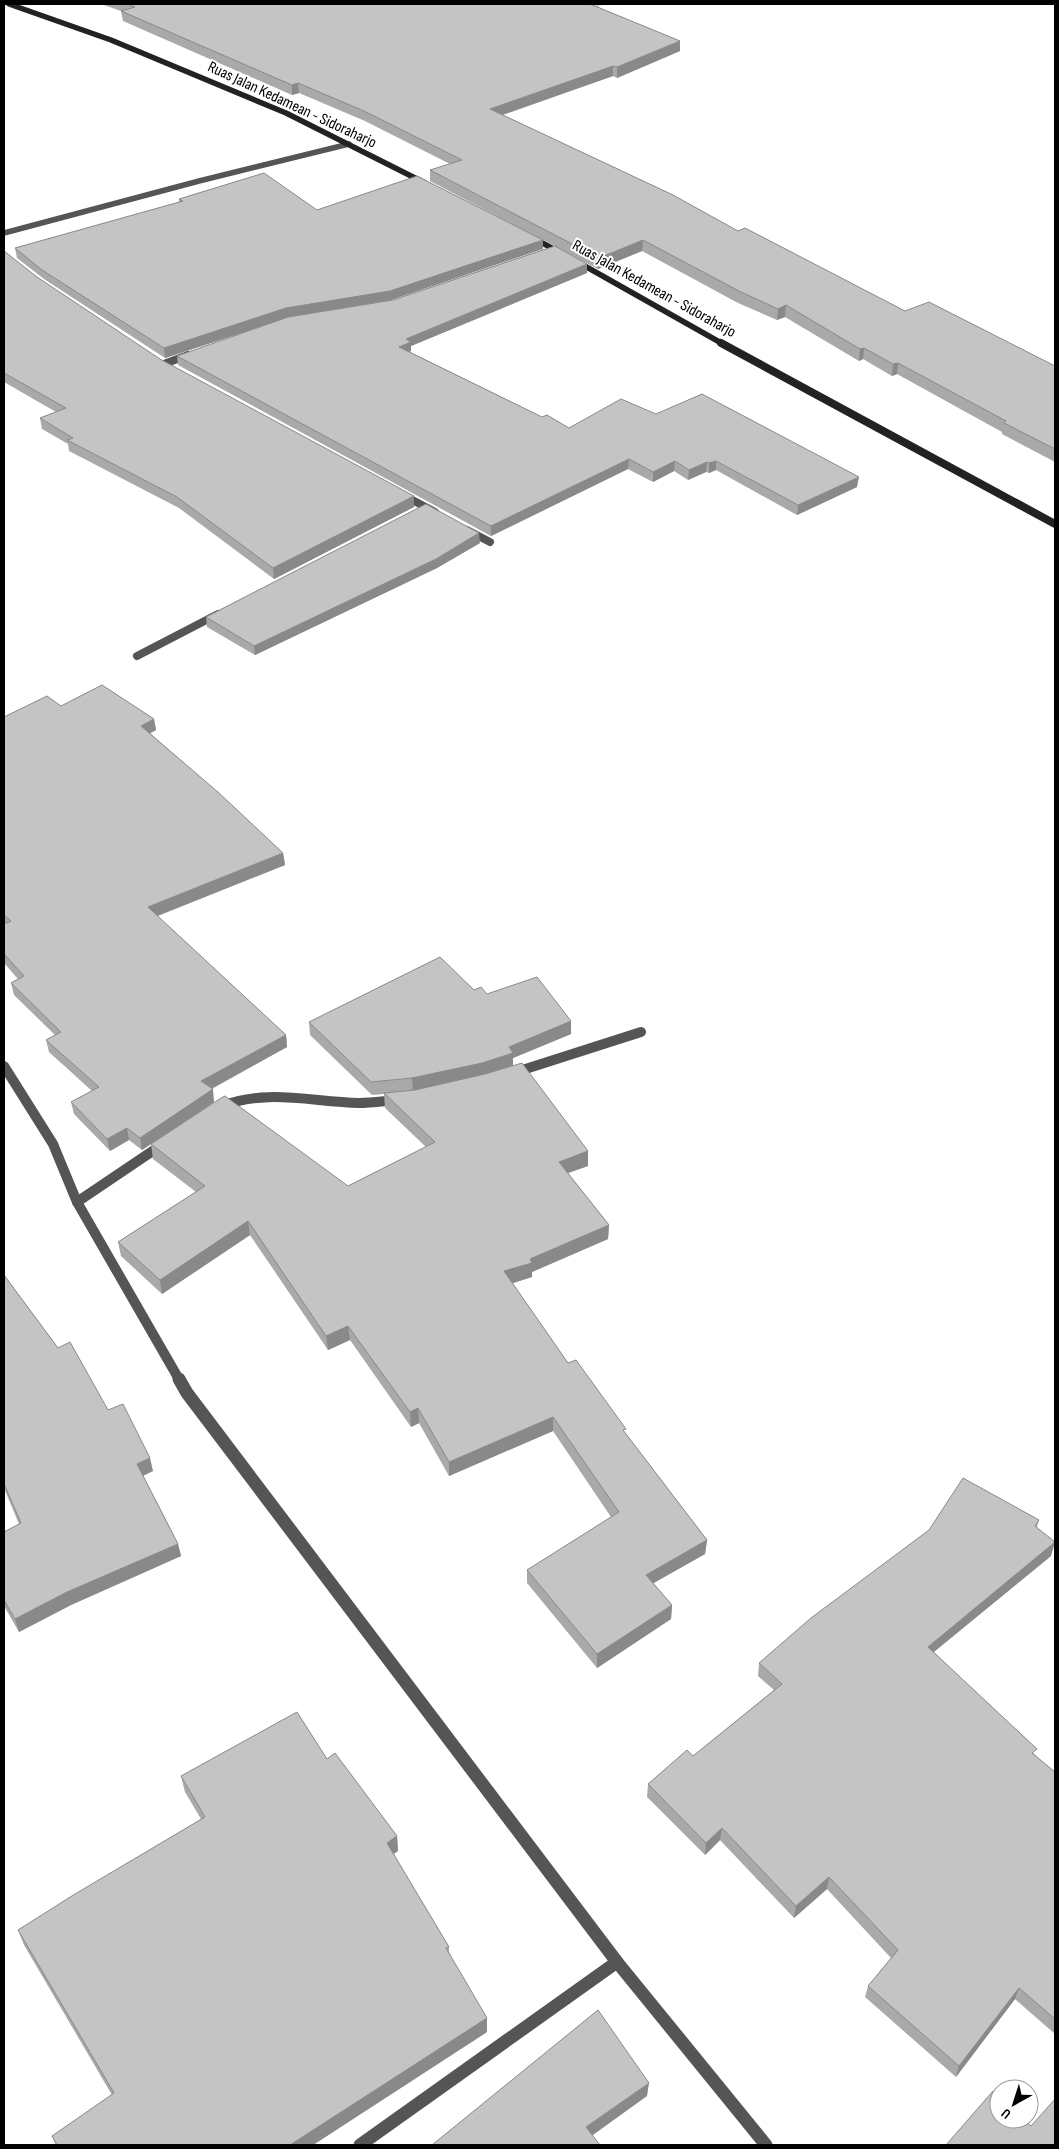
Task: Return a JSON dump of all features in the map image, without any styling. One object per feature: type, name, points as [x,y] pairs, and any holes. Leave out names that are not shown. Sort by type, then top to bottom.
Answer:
[{"type":"main road","name":"Ruas Jalan Kedamean - Sidoraharjo","points":[[8,4],[111,40],[286,113],[435,188]]},
{"type":"main road","name":"Ruas Jalan Kedamean - Sidoraharjo","points":[[521,232],[755,362],[1055,524]]},
{"type":"street","points":[[4,233],[199,181],[349,144]]},
{"type":"street","points":[[546,253],[556,250]]},
{"type":"street","points":[[164,364],[192,354]]},
{"type":"street","points":[[156,358],[172,368]]},
{"type":"street","points":[[392,489],[442,516]]},
{"type":"street","points":[[417,511],[426,507]]},
{"type":"street","points":[[458,524],[490,542]]},
{"type":"street","points":[[137,656],[225,611]]},
{"type":"street","points":[[503,1076],[641,1032]]},
{"type":"street","points":[[4,1066],[53,1144],[77,1202],[187,1393],[617,1962],[766,2145]]},
{"type":"street","points":[[212,1111],[234,1100],[247,1097],[266,1096],[361,1103],[405,1099]]},
{"type":"street","points":[[77,1202],[172,1138]]},
{"type":"street","points":[[360,2145],[617,1962]]},
{"type":"path","points":[[593,7],[602,4]]},
{"type":"building","points":[[127,4],[590,4],[680,41],[617,67],[613,66],[490,109],[673,195],[738,231],[745,228],[905,311],[929,302],[1055,366],[1055,449],[1004,423],[1006,421],[898,363],[893,364],[864,348],[860,349],[786,305],[778,309],[739,291],[643,240],[599,258],[430,170],[462,160],[364,111],[298,83],[292,85],[121,11],[135,7]]},
{"type":"building","points":[[264,173],[317,210],[417,176],[543,240],[390,291],[286,308],[164,348],[42,270],[15,248],[183,201],[179,199]]},
{"type":"building","points":[[555,246],[587,264],[406,339],[411,342],[399,347],[542,417],[547,415],[569,428],[621,399],[656,414],[702,394],[859,477],[798,505],[716,461],[707,462],[689,470],[675,461],[653,472],[629,459],[491,526],[177,356],[288,317],[393,300]]},
{"type":"building","points":[[4,251],[37,277],[160,359],[414,496],[273,568],[177,497],[67,440],[73,438],[40,418],[66,408],[4,373]]},
{"type":"building","points":[[426,504],[479,533],[436,559],[254,646],[206,617]]},
{"type":"building","points":[[102,685],[154,719],[141,726],[219,793],[283,853],[148,907],[286,1035],[201,1081],[213,1089],[140,1138],[127,1128],[107,1139],[71,1102],[99,1087],[46,1040],[61,1032],[11,983],[24,976],[4,954],[4,924],[11,921],[4,915],[4,717],[47,696],[61,706]]},
{"type":"building","points":[[440,957],[474,990],[481,987],[487,994],[537,977],[571,1021],[509,1047],[513,1053],[482,1063],[412,1078],[371,1082],[309,1022]]},
{"type":"building","points":[[522,1063],[588,1151],[559,1162],[609,1225],[530,1259],[532,1263],[504,1271],[568,1363],[576,1360],[626,1429],[623,1430],[707,1540],[646,1575],[672,1605],[597,1654],[527,1570],[619,1512],[553,1417],[449,1462],[418,1408],[410,1412],[348,1326],[326,1336],[248,1221],[160,1280],[118,1242],[205,1186],[151,1144],[225,1096],[348,1186],[435,1142],[384,1093],[415,1090],[485,1074]]},
{"type":"building","points":[[4,1275],[58,1348],[70,1342],[108,1410],[123,1404],[150,1458],[137,1464],[178,1544],[67,1592],[15,1619],[4,1600],[4,1532],[21,1523],[4,1484]]},
{"type":"building","points":[[963,1478],[1039,1520],[1035,1526],[1055,1542],[928,1647],[1037,1749],[1032,1753],[1055,1772],[1055,2019],[1019,1988],[959,2066],[868,1986],[898,1950],[829,1877],[796,1906],[722,1828],[706,1843],[648,1784],[687,1750],[693,1756],[782,1684],[759,1663],[811,1618],[929,1530]]},
{"type":"building","points":[[297,1712],[327,1759],[335,1753],[397,1836],[387,1843],[449,1947],[446,1948],[487,2018],[290,2145],[57,2145],[52,2136],[114,2093],[18,1930],[205,1817],[181,1776]]},
{"type":"building","points":[[598,2010],[649,2083],[586,2127],[600,2145],[432,2145]]},
{"type":"building","points":[[989,2096],[989,2129],[1039,2129],[1039,2117],[1055,2099],[1055,2145],[946,2145]]}]
